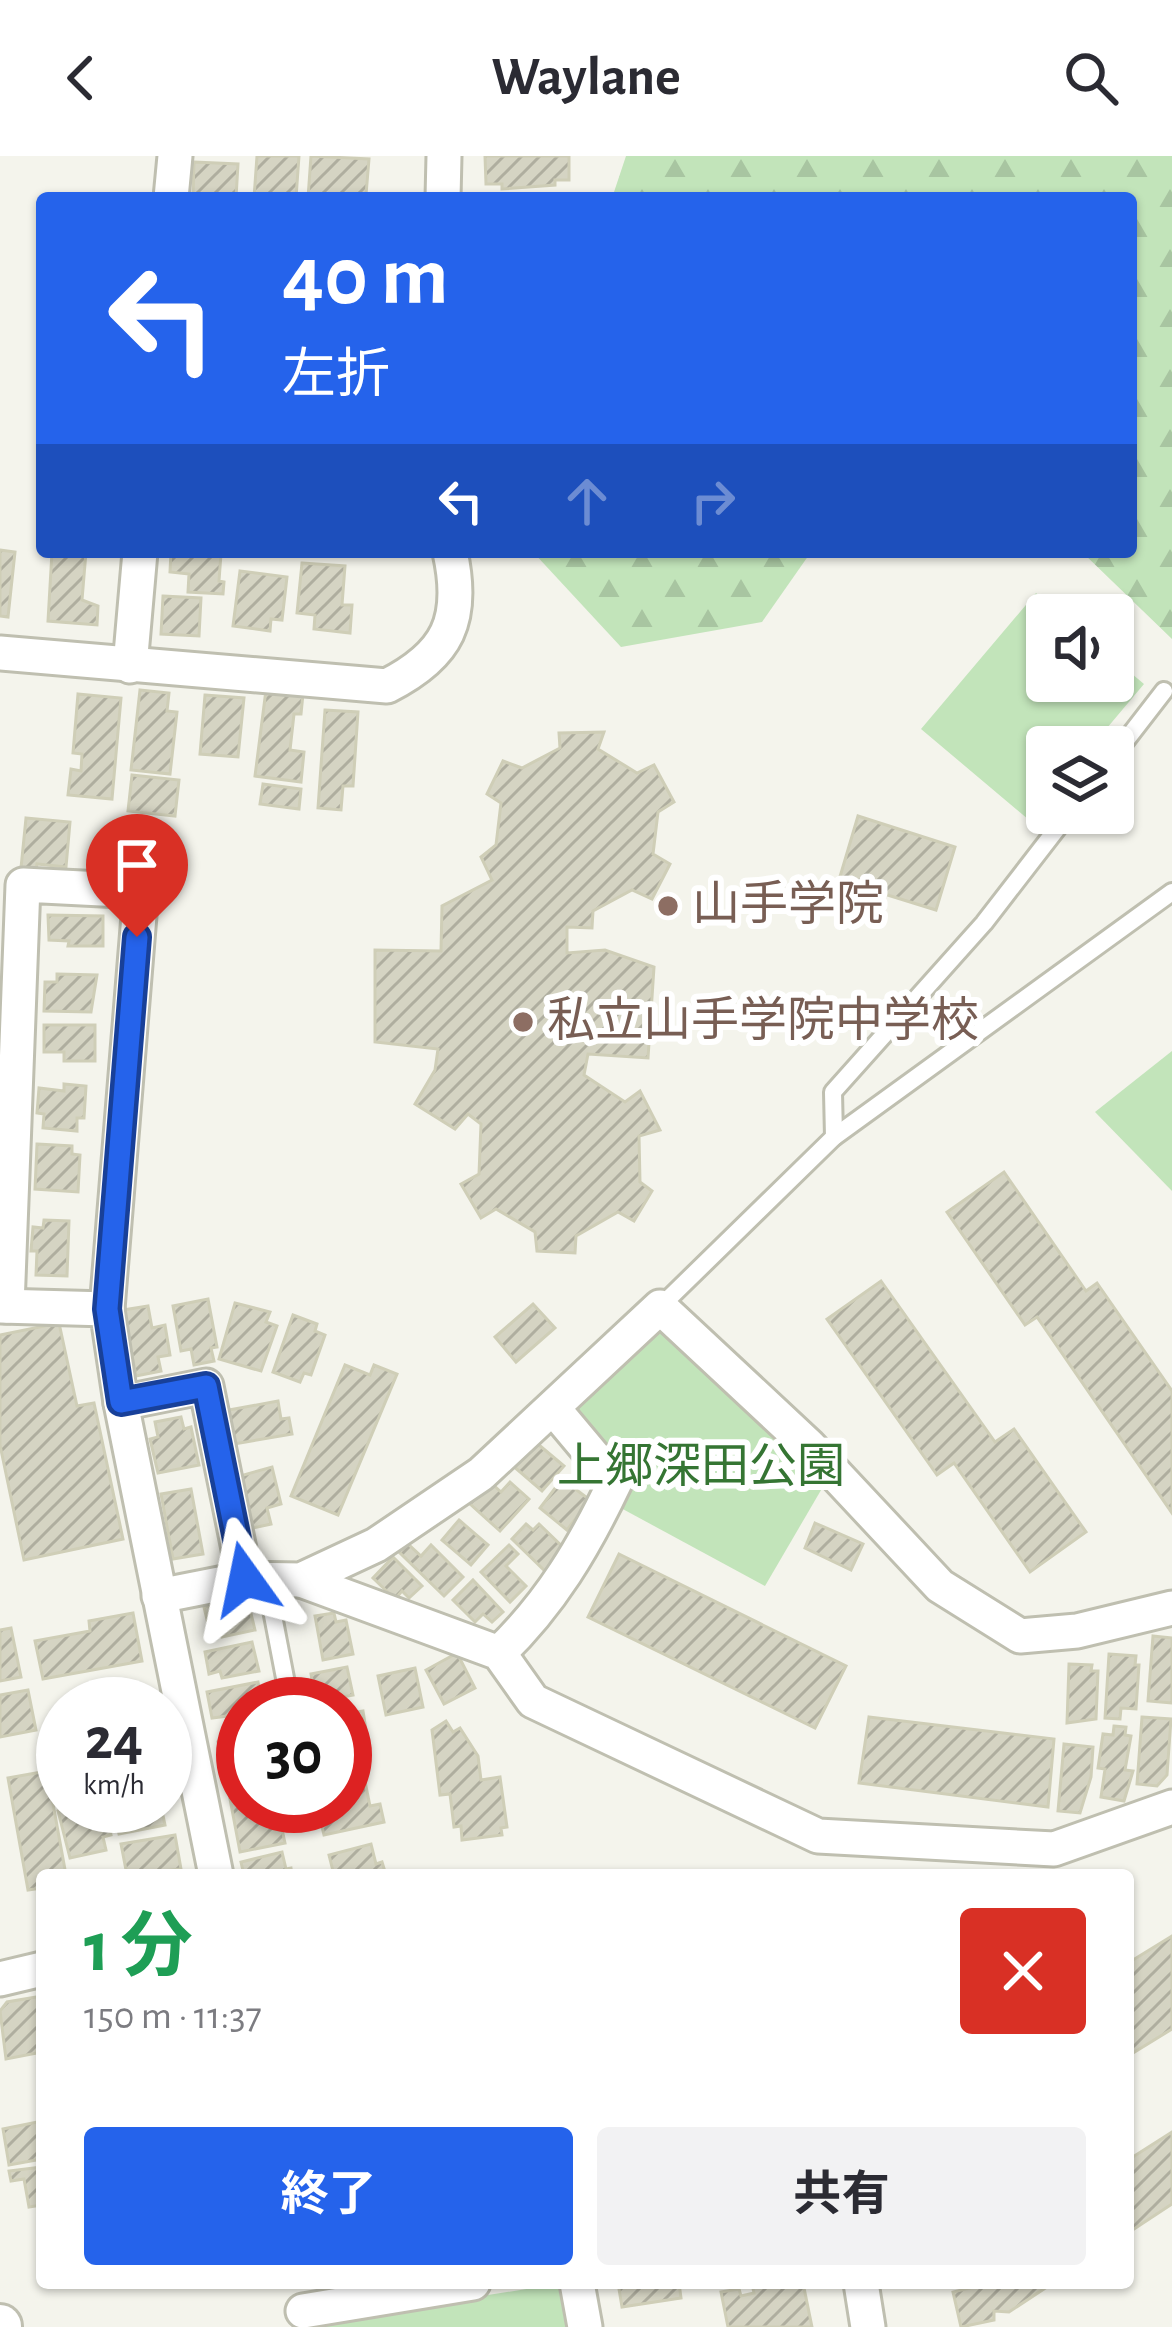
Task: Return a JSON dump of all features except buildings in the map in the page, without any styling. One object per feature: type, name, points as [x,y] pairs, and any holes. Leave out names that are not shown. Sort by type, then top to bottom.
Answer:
[{"type":"street","points":[[172,192],[175,156]]},
{"type":"street","points":[[443,192],[444,156]]},
{"type":"street","points":[[130,666],[139,558]]},
{"type":"street","points":[[0,653],[387,686],[421,669],[451,633],[455,576],[451,558]]},
{"type":"street","points":[[107,1309],[3,1306],[23,885],[141,891],[107,1309],[121,1402],[215,1869]]},
{"type":"street","points":[[301,1580],[376,1545],[464,1486],[660,1307],[809,1446],[940,1586],[1020,1636],[1077,1631],[1172,1608]]},
{"type":"street","points":[[121,1402],[206,1386],[256,1579]]},
{"type":"street","points":[[499,1653],[537,1616],[592,1531],[615,1482],[553,1408]]},
{"type":"street","points":[[159,1595],[256,1579],[301,1580],[499,1653],[533,1701],[818,1836],[1054,1849],[1172,1807]]},
{"type":"street","points":[[0,1979],[36,1970]]},
{"type":"street","points":[[302,2307],[430,2289]]},
{"type":"street","points":[[578,2289],[585,2327]]},
{"type":"street","points":[[862,2289],[868,2327]]},
{"type":"lane","points":[[1134,730],[1164,691]]},
{"type":"lane","points":[[834,1137],[832,1093],[984,923],[1053,834]]},
{"type":"lane","points":[[660,1307],[834,1137],[1172,892]]},
{"type":"lane","points":[[256,1579],[283,1677]]},
{"type":"green space","points":[[626,156],[1172,156],[1172,639],[1134,602],[1134,594],[1125,594],[1088,558],[1137,558],[1137,192],[614,192]]},
{"type":"green space","points":[[539,558],[807,558],[762,622],[621,647]]},
{"type":"green space","points":[[1026,605],[1026,702],[1129,702],[1109,726],[1026,726],[1026,817],[921,729]]},
{"type":"green space","points":[[1134,676],[1144,684],[1134,696]]},
{"type":"green space","points":[[1172,1051],[1172,1191],[1095,1112]]},
{"type":"green space","name":"上郷深田公園","points":[[662,1326],[824,1485],[765,1586],[619,1507],[571,1409]]},
{"type":"green space","points":[[526,2289],[565,2289],[570,2327],[319,2327],[318,2322]]},
{"type":"place","name":"山手学院","points":[[668,906]]},
{"type":"place","name":"私立山手学院中学校","points":[[523,1022]]},
{"type":"route","points":[[137,937],[107,1309],[121,1402],[206,1386],[245,1579]]}]
